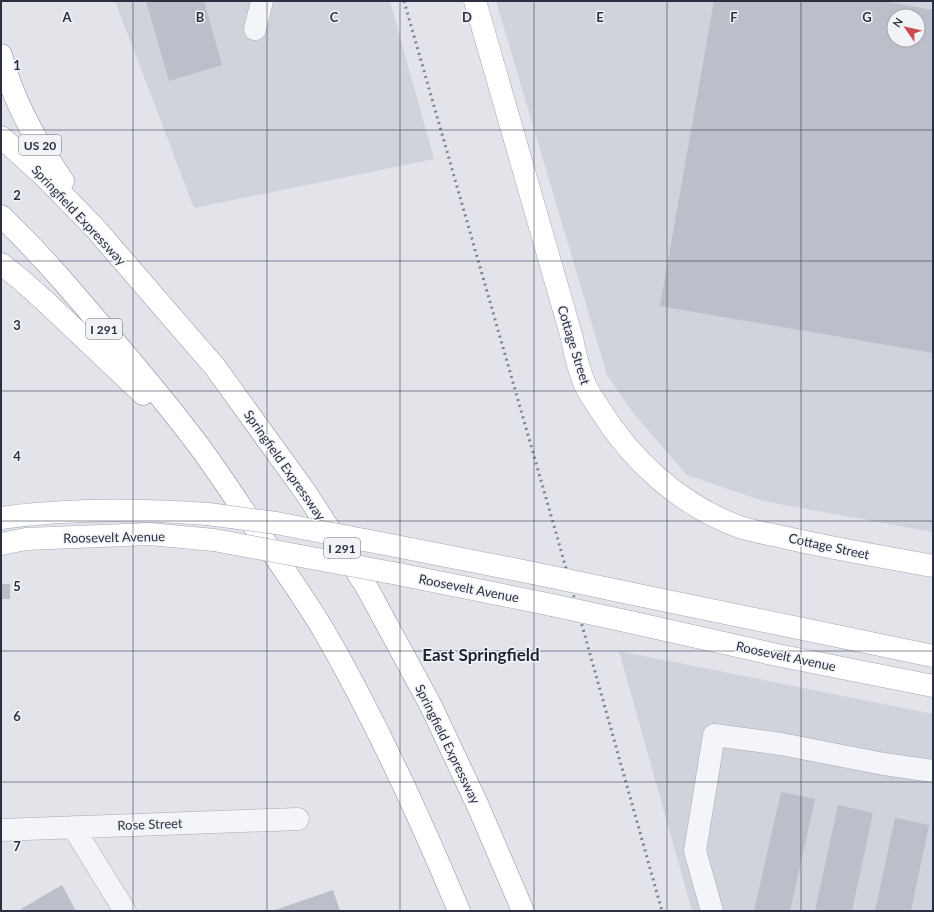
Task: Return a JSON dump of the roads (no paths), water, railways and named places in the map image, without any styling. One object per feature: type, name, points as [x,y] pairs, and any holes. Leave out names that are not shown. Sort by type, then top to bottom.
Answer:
[{"type":"main road","name":"Cottage Street","points":[[475,1],[572,338],[578,367],[587,389],[605,418],[624,444],[640,462],[668,487],[701,509],[738,526],[827,547],[933,566]]},
{"type":"main road","name":"US 20","points":[[1,55],[10,86],[26,121],[47,158],[94,227]]},
{"type":"main road","name":"Springfield Expressway","points":[[1,137],[44,176],[94,227],[215,367],[306,493],[377,604],[431,706],[478,806],[523,911]]},
{"type":"main road","name":"I 291","points":[[1,216],[46,262],[146,378],[200,447],[294,584],[340,660],[391,757],[437,857],[459,911]]},
{"type":"main road","points":[[1,264],[48,303],[200,447]]},
{"type":"main road","name":"Roosevelt Avenue","points":[[1,518],[37,513],[161,510],[208,514],[276,523],[533,573],[933,656]]},
{"type":"main road","name":"Roosevelt Avenue","points":[[1,544],[26,539],[150,534],[214,540],[398,574],[552,605],[777,655],[933,686]]},
{"type":"street","points":[[255,29],[262,1]]},
{"type":"street","points":[[712,911],[695,851],[714,734],[781,744],[884,764],[933,771]]},
{"type":"street","name":"Rose Street","points":[[1,830],[298,819]]},
{"type":"street","points":[[73,827],[125,911]]},
{"type":"railway","points":[[404,1],[662,911]]},
{"type":"district","name":"East Springfield","points":[[481,654]]}]
